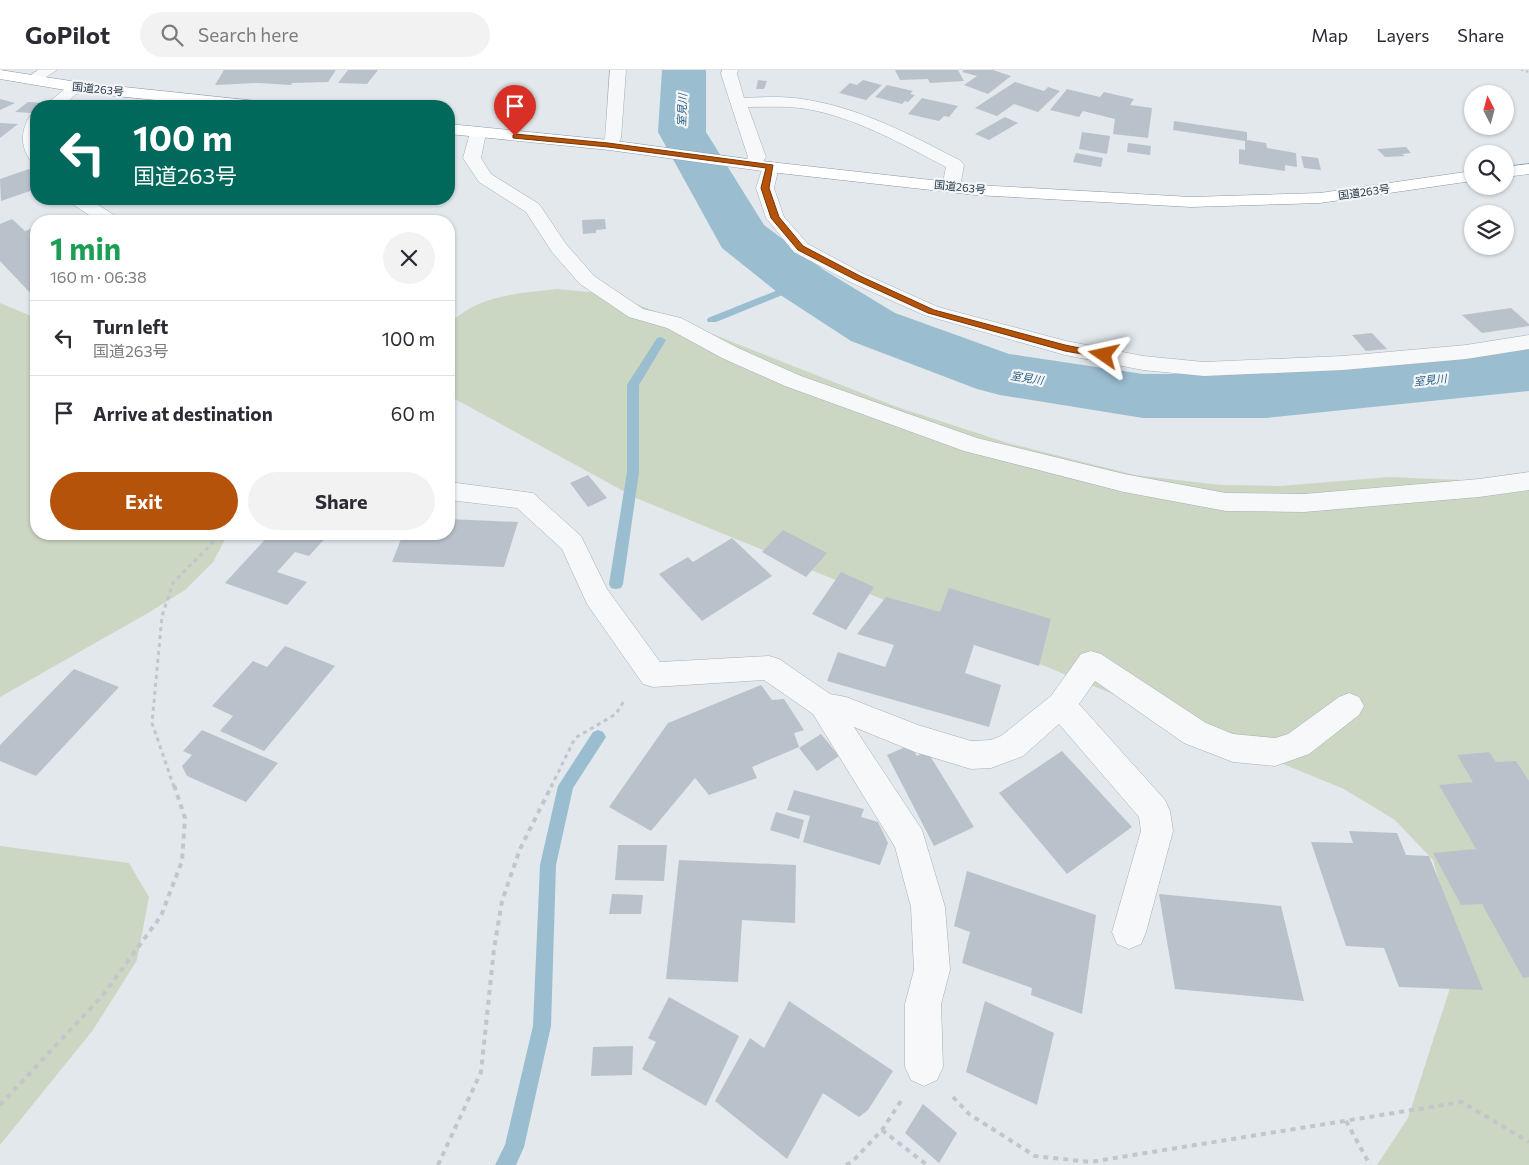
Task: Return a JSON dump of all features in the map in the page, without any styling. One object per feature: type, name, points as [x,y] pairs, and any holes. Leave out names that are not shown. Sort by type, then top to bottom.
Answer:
[{"type":"highway","name":"国道263号","points":[[0,74],[77,87],[200,100]]},
{"type":"highway","name":"国道263号","points":[[455,130],[615,146],[762,166],[952,187],[1191,202],[1320,198],[1464,177]]},
{"type":"highway","points":[[1514,170],[1529,168]]},
{"type":"street","points":[[33,79],[49,70]]},
{"type":"street","points":[[615,146],[613,138],[618,70]]},
{"type":"street","points":[[730,70],[729,74],[738,103],[762,166],[765,188],[775,218],[801,248],[857,278],[931,311],[1065,348],[1143,363],[1204,369],[1343,364],[1466,352],[1529,342]]},
{"type":"street","points":[[60,100],[77,87]]},
{"type":"street","points":[[738,103],[771,101],[809,104],[851,116],[909,141],[955,165],[952,187]]},
{"type":"street","points":[[478,133],[472,158],[485,178],[533,208],[559,248],[587,280],[636,313],[674,323],[730,353],[793,381],[972,445],[1124,483],[1226,502],[1304,503],[1529,482]]},
{"type":"street","points":[[86,205],[101,215]]},
{"type":"street","points":[[455,492],[524,500],[572,542],[597,596],[653,676],[769,668],[823,705],[846,710],[915,738],[970,755],[991,754],[1012,746],[1061,704],[1090,663],[1195,733],[1233,748],[1275,752],[1298,744],[1349,706]]},
{"type":"street","points":[[1061,704],[1154,811],[1157,831],[1129,932]]},
{"type":"street","points":[[823,705],[910,841],[928,908],[932,970],[923,1004],[924,1067]]},
{"type":"path","points":[[1521,70],[1529,72]]},
{"type":"path","points":[[0,1106],[103,995],[162,916],[182,861],[185,818],[152,723],[162,616],[173,583],[215,540]]},
{"type":"path","points":[[438,1165],[481,1072],[502,901],[520,849],[575,738],[616,714],[645,664]]},
{"type":"path","points":[[846,1165],[852,1162],[882,1130],[924,1067],[969,1114],[1035,1156],[1090,1162],[1462,1102],[1529,1142]]},
{"type":"path","points":[[1346,1121],[1370,1165]]},
{"type":"path","points":[[882,1130],[927,1165]]},
{"type":"green space","points":[[557,289],[611,294],[897,407],[1008,443],[1135,475],[1220,485],[1280,486],[1389,477],[1529,483],[1529,1165],[1377,1165],[1408,1118],[1460,957],[1433,860],[1395,820],[1344,789],[636,498],[455,399],[455,319],[486,301],[513,294]]},
{"type":"green space","points":[[0,303],[30,316],[30,540],[225,540],[213,562],[185,590],[0,697]]},
{"type":"green space","points":[[0,846],[129,863],[149,897],[137,960],[93,1030],[0,1145]]},
{"type":"building","points":[[224,70],[336,70],[328,82],[292,83],[291,85],[258,83],[215,85]]},
{"type":"building","points":[[348,70],[378,70],[367,84],[338,83]]},
{"type":"building","points":[[895,70],[958,70],[964,81],[930,83],[928,79],[900,80]]},
{"type":"building","points":[[964,70],[993,70],[1011,76],[988,94],[964,85],[977,76],[962,72]]},
{"type":"building","points":[[758,80],[767,81],[764,89],[756,89]]},
{"type":"building","points":[[863,80],[882,85],[866,100],[839,93],[850,83],[857,85]]},
{"type":"building","points":[[1015,82],[1044,91],[1048,87],[1060,91],[1038,112],[1014,104],[997,116],[975,108]]},
{"type":"building","points":[[887,85],[913,91],[910,94],[915,95],[908,102],[905,101],[902,104],[875,97]]},
{"type":"building","points":[[1067,89],[1100,97],[1104,92],[1134,99],[1130,105],[1152,108],[1148,138],[1113,134],[1115,119],[1083,111],[1079,117],[1050,110]]},
{"type":"building","points":[[922,98],[958,106],[949,117],[944,116],[939,121],[908,114]]},
{"type":"building","points":[[0,99],[15,103],[0,110]]},
{"type":"building","points":[[28,102],[30,102],[30,113],[15,112]]},
{"type":"building","points":[[1005,117],[1018,123],[989,140],[975,134]]},
{"type":"building","points":[[1174,121],[1247,132],[1247,140],[1266,143],[1267,148],[1296,153],[1297,167],[1285,165],[1285,171],[1239,164],[1239,149],[1245,150],[1245,141],[1173,130]]},
{"type":"building","points":[[0,123],[18,124],[0,138]]},
{"type":"building","points":[[1082,132],[1110,136],[1107,154],[1079,149]]},
{"type":"building","points":[[1128,143],[1151,146],[1150,155],[1127,152]]},
{"type":"building","points":[[1406,147],[1411,153],[1402,154],[1405,156],[1385,157],[1377,149]]},
{"type":"building","points":[[1076,153],[1103,158],[1101,167],[1073,162]]},
{"type":"building","points":[[1301,156],[1318,158],[1321,170],[1304,168]]},
{"type":"building","points":[[29,169],[30,191],[1,201],[0,179]]},
{"type":"building","points":[[12,219],[25,231],[30,229],[30,293],[0,261],[0,224]]},
{"type":"building","points":[[605,219],[606,229],[596,230],[596,233],[583,234],[582,220]]},
{"type":"building","points":[[1511,308],[1529,326],[1482,333],[1462,315]]},
{"type":"building","points":[[1372,333],[1387,349],[1366,351],[1352,335]]},
{"type":"building","points":[[588,475],[607,498],[588,507],[570,483]]},
{"type":"building","points":[[455,519],[518,522],[504,567],[392,562],[401,540],[455,540]]},
{"type":"building","points":[[783,530],[827,553],[806,577],[762,552]]},
{"type":"building","points":[[732,538],[772,576],[702,621],[659,574],[688,557],[693,562]]},
{"type":"building","points":[[264,540],[324,540],[309,556],[295,552],[277,572],[307,582],[287,605],[225,583]]},
{"type":"building","points":[[841,572],[874,587],[846,630],[812,614]]},
{"type":"building","points":[[949,588],[1051,619],[1039,666],[974,645],[965,673],[1001,685],[989,727],[827,681],[838,652],[885,667],[894,645],[857,634],[886,597],[940,612]]},
{"type":"building","points":[[285,646],[335,666],[264,751],[220,731],[233,716],[212,706],[253,661],[267,667]]},
{"type":"building","points":[[74,669],[119,687],[36,776],[0,761],[0,745]]},
{"type":"building","points":[[761,685],[772,700],[784,699],[804,730],[794,733],[799,747],[752,767],[757,778],[709,795],[695,778],[651,831],[609,807],[668,723]]},
{"type":"building","points":[[202,730],[278,763],[246,802],[187,776],[182,766],[192,755],[183,751]]},
{"type":"building","points":[[821,734],[839,756],[817,771],[799,748]]},
{"type":"building","points":[[910,745],[917,756],[927,751],[974,827],[934,846],[887,755]]},
{"type":"building","points":[[1062,751],[1132,827],[1067,874],[999,793]]},
{"type":"building","points":[[1489,752],[1496,762],[1516,761],[1529,781],[1529,977],[1523,978],[1482,904],[1461,905],[1433,853],[1476,849],[1439,785],[1473,782],[1457,755]]},
{"type":"building","points":[[794,790],[864,809],[861,817],[878,822],[888,843],[880,865],[803,842],[810,816],[787,810]]},
{"type":"building","points":[[776,812],[804,820],[799,839],[770,830]]},
{"type":"building","points":[[1349,831],[1397,833],[1406,855],[1429,856],[1483,990],[1399,987],[1384,948],[1346,946],[1311,842],[1353,843]]},
{"type":"building","points":[[618,845],[667,845],[664,881],[615,880]]},
{"type":"building","points":[[679,860],[796,865],[795,923],[742,920],[738,982],[666,979]]},
{"type":"building","points":[[967,871],[1096,915],[1082,1014],[1031,995],[1032,988],[962,963],[970,932],[954,926]]},
{"type":"building","points":[[612,894],[643,895],[641,914],[609,914]]},
{"type":"building","points":[[1159,894],[1281,906],[1304,1001],[1175,989]]},
{"type":"building","points":[[669,997],[739,1036],[706,1106],[642,1069],[656,1042],[648,1038]]},
{"type":"building","points":[[789,1001],[893,1071],[868,1110],[859,1117],[823,1093],[787,1159],[715,1101],[750,1038],[764,1048]]},
{"type":"building","points":[[985,1001],[1054,1033],[1037,1105],[966,1072]]},
{"type":"building","points":[[633,1046],[632,1075],[591,1076],[593,1047]]},
{"type":"building","points":[[923,1104],[957,1133],[939,1163],[905,1133]]},
{"type":"waterway","name":"室見川","points":[[684,70],[682,132],[742,236],[803,283],[873,327],[1000,374],[1143,396],[1266,396],[1529,370]]},
{"type":"waterway","points":[[712,320],[803,283]]},
{"type":"waterway","points":[[616,584],[633,472],[633,385],[661,340]]},
{"type":"waterway","points":[[505,1165],[514,1147],[542,1026],[548,865],[566,786],[598,737]]},
{"type":"route","points":[[515,136],[608,145],[770,167],[765,188],[775,218],[801,248],[857,278],[931,311],[1065,348],[1104,355]]}]
